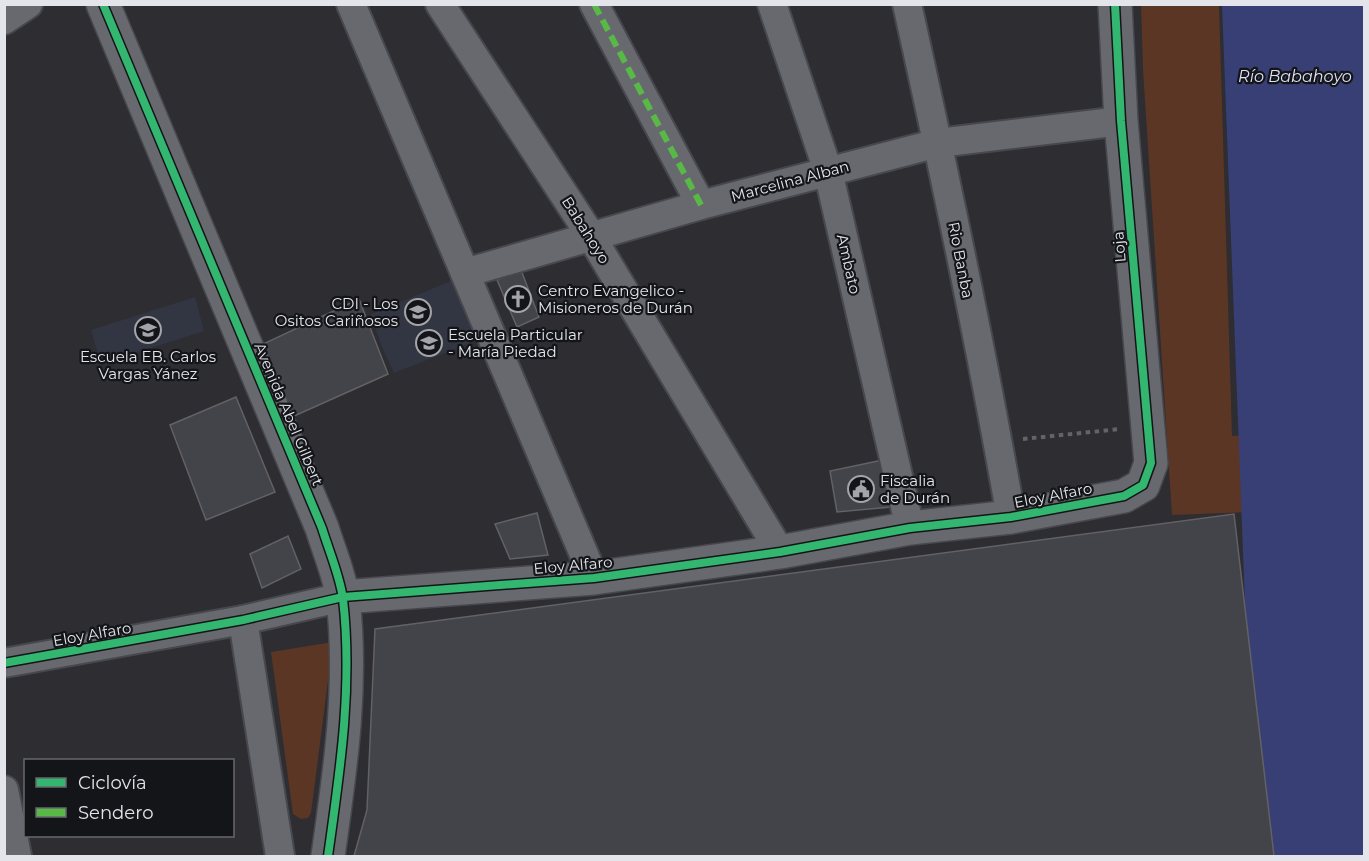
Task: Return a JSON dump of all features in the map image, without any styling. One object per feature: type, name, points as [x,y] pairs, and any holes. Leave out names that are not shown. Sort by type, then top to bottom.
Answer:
[{"type":"street","points":[[4,20],[28,4]]},
{"type":"street","name":"Avenida Abel Gilbert","points":[[103,4],[322,528],[343,597],[347,679],[341,764],[328,856]]},
{"type":"street","points":[[351,4],[594,578]]},
{"type":"street","name":"Babahoyo","points":[[440,4],[591,236],[780,552]]},
{"type":"street","points":[[594,4],[701,205]]},
{"type":"street","name":"Ambato","points":[[772,4],[828,171],[910,528]]},
{"type":"street","name":"Rio Banba","points":[[907,4],[938,143],[1011,517]]},
{"type":"street","name":"Loja","points":[[1115,4],[1121,121],[1151,463],[1143,485]]},
{"type":"street","name":"Marcelina Alban","points":[[465,273],[701,205],[938,143],[1121,121]]},
{"type":"street","name":"Eloy Alfaro","points":[[4,663],[243,620],[343,597],[594,578],[780,552],[910,528],[1011,517],[1124,495],[1143,485]]},
{"type":"street","points":[[243,620],[280,856]]},
{"type":"street","points":[[4,790],[17,856]]},
{"type":"path","points":[[998,442],[1148,426]]},
{"type":"shaded area","points":[[1141,5],[1219,5],[1232,436],[1247,435],[1251,512],[1172,515],[1143,70]]},
{"type":"shaded area","points":[[453,280],[478,340],[394,373],[381,345],[371,314]]},
{"type":"shaded area","name":"Escuela EB. Carlos Vargas Yánez","points":[[195,297],[204,331],[101,364],[91,330]]},
{"type":"shaded area","points":[[333,642],[311,813],[308,818],[301,819],[293,814],[271,652]]},
{"type":"water","name":"Río Babahoyo","points":[[1222,5],[1364,5],[1364,856],[1265,856],[1245,605]]},
{"type":"building","name":"Centro Evangelico - Misioneros de Durán","points":[[521,270],[539,317],[517,327],[497,280]]},
{"type":"building","points":[[359,299],[388,374],[292,417],[261,345]]},
{"type":"building","points":[[236,397],[275,492],[206,520],[170,425]]},
{"type":"building","name":"Fiscalia de Durán","points":[[883,460],[891,507],[837,512],[830,471]]},
{"type":"building","points":[[537,513],[548,555],[510,559],[495,524]]},
{"type":"building","points":[[1234,514],[1274,856],[354,856],[367,810],[375,629]]},
{"type":"building","points":[[288,536],[301,569],[262,588],[250,554]]},
{"type":"marked path","points":[[594,4],[701,205]]},
{"type":"cycle path","points":[[103,4],[322,528],[339,581],[346,632],[346,696],[341,760],[328,856]]},
{"type":"cycle path","points":[[4,663],[243,620],[343,597],[594,578],[780,552],[910,528],[1011,517],[1124,496],[1143,485],[1151,463],[1121,121],[1115,4]]},
{"type":"place","name":"Centro Evangelico - Misioneros de Durán","points":[[518,299]]},
{"type":"place","name":"CDI - Los Ositos Cariñosos","points":[[418,312]]},
{"type":"place","name":"Escuela EB. Carlos Vargas Yánez","points":[[148,330]]},
{"type":"place","name":"Escuela Particular - María Piedad","points":[[429,343]]},
{"type":"place","name":"Fiscalia de Durán","points":[[861,489]]}]
